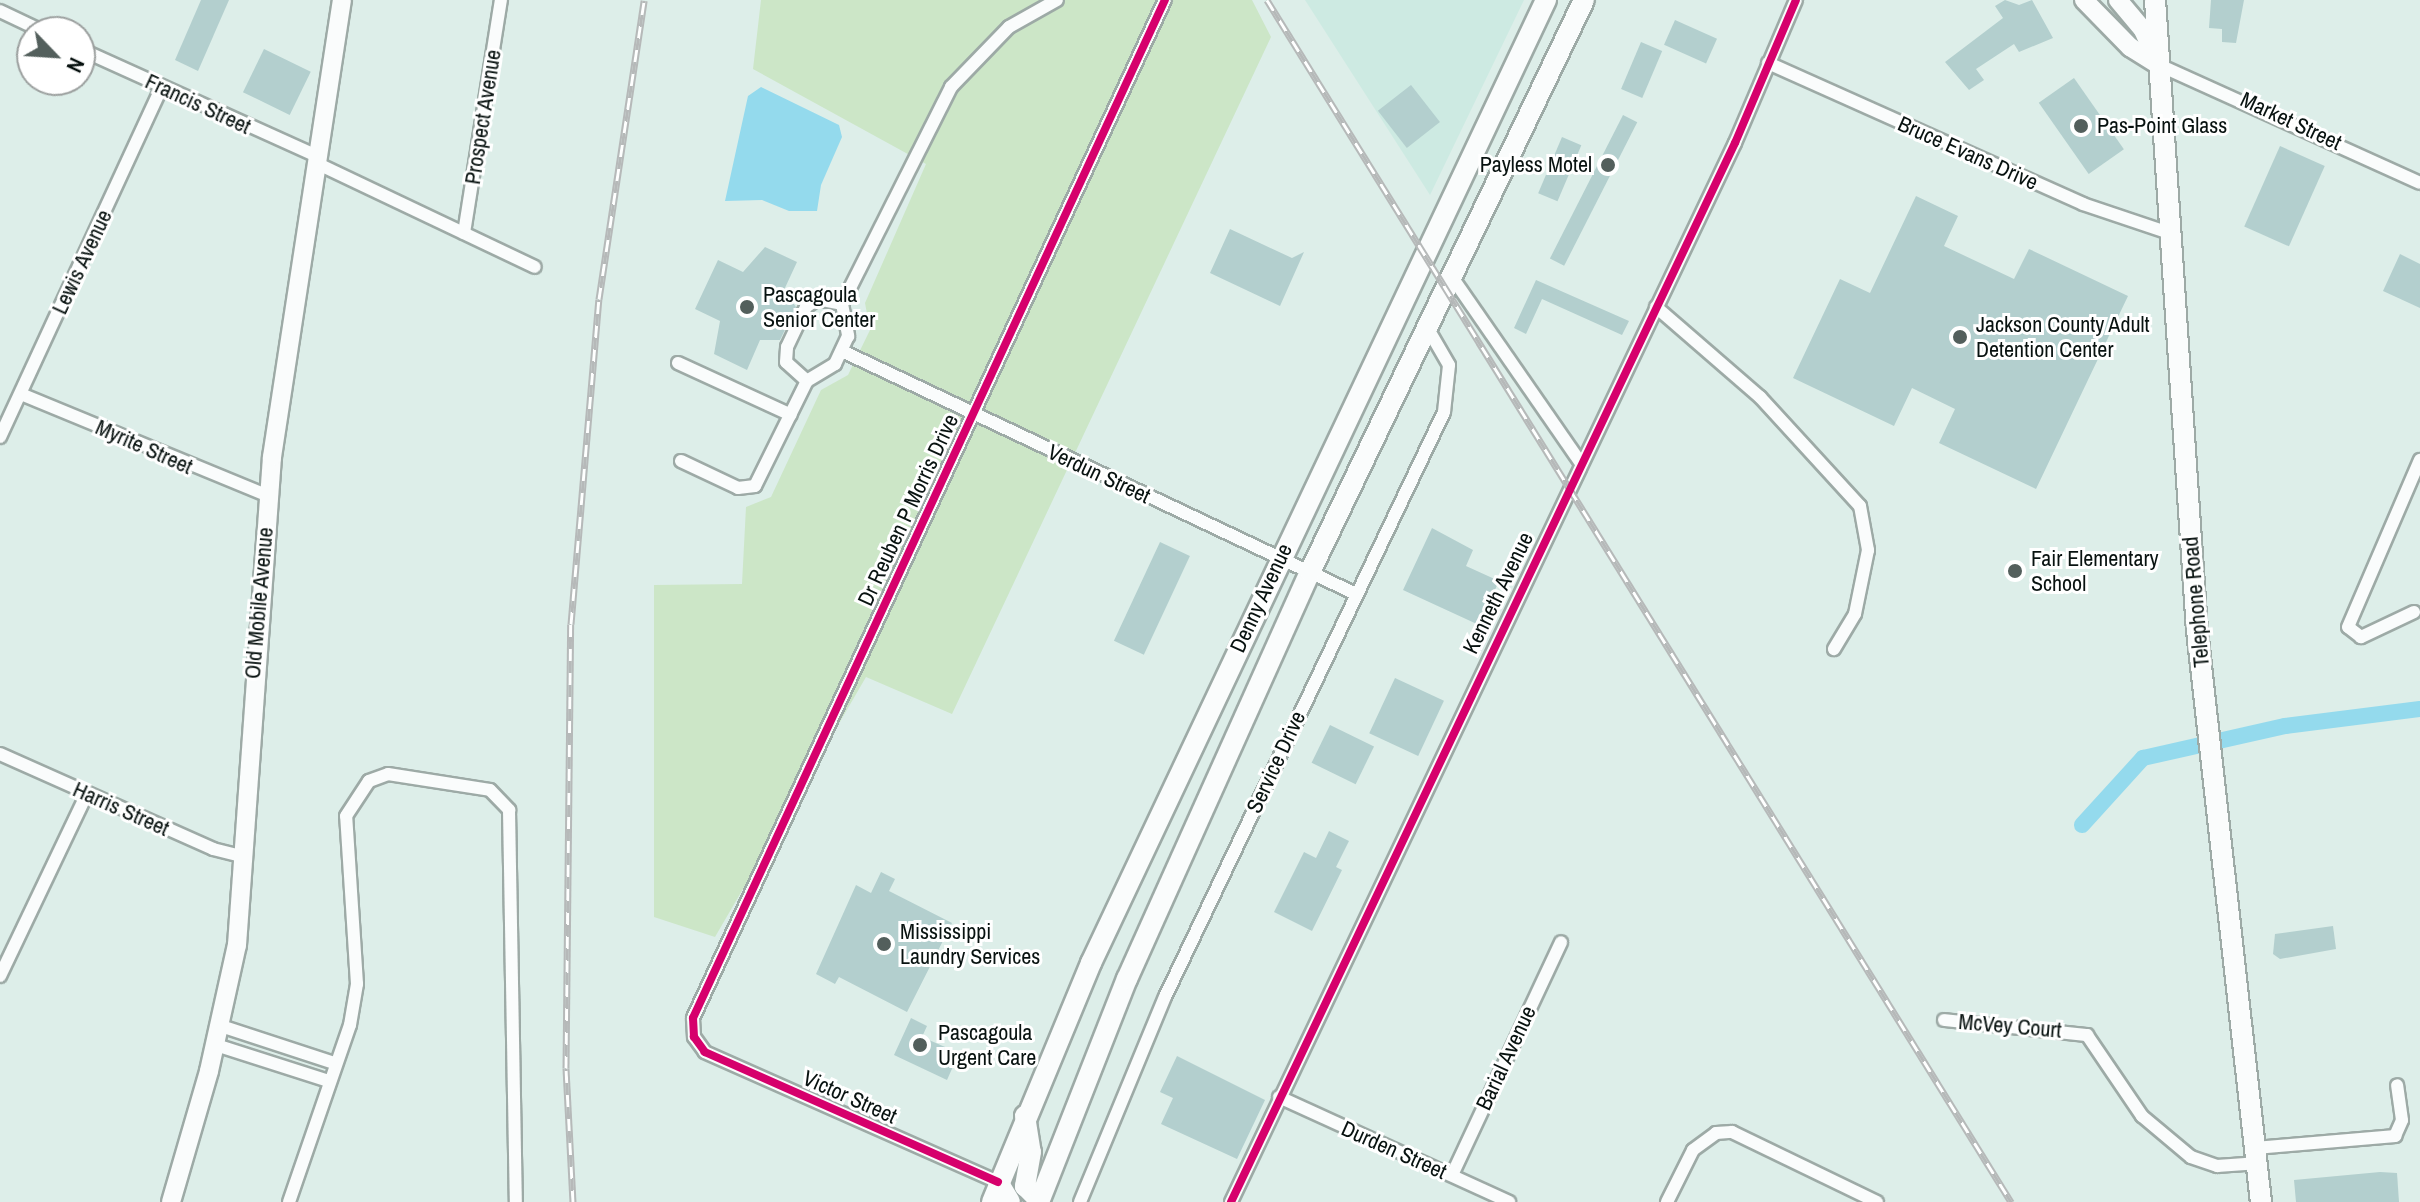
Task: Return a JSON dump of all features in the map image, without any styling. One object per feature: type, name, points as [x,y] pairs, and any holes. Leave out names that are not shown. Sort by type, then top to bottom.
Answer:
[{"type":"main road","name":"Old Mobile Avenue","points":[[171,1202],[221,1026],[245,857],[248,737],[268,496],[342,0]]},
{"type":"main road","name":"Denny Avenue","points":[[995,1192],[1025,1115],[1279,558],[1546,0]]},
{"type":"main road","name":"Denny Avenue","points":[[1041,1201],[1127,979],[1310,572],[1584,0]]},
{"type":"main road","name":"Market Street","points":[[2084,0],[2130,47],[2159,65]]},
{"type":"main road","points":[[2118,0],[2143,30],[2159,65]]},
{"type":"main road","name":"Telephone Road","points":[[2155,0],[2197,630],[2261,1202]]},
{"type":"main road","points":[[1025,1115],[1031,1152],[1025,1186],[1041,1201]]},
{"type":"main road","points":[[995,1192],[1010,1202]]},
{"type":"street","name":"Prospect Avenue","points":[[464,233],[501,0]]},
{"type":"street","points":[[681,461],[738,488],[755,486],[807,381],[828,369],[842,351],[848,336],[842,304],[951,87],[1009,27],[1057,0]]},
{"type":"street","name":"Dr Reuben P Morris Drive","points":[[694,1037],[696,1008],[1165,0]]},
{"type":"street","name":"Kenneth Avenue","points":[[1231,1202],[1656,307],[1796,0]]},
{"type":"street","name":"Francis Street","points":[[96,56],[535,267]]},
{"type":"street","name":"Bruce Evans Drive","points":[[1768,63],[2083,204],[2172,234]]},
{"type":"street","name":"Market Street","points":[[2159,65],[2420,183]]},
{"type":"street","name":"Lewis Avenue","points":[[0,437],[162,87]]},
{"type":"street","points":[[1452,277],[1581,463]]},
{"type":"street","points":[[807,381],[786,362],[796,324],[817,299],[842,304]]},
{"type":"street","points":[[1656,307],[1760,397],[1860,506],[1868,550],[1855,614],[1834,649]]},
{"type":"street","name":"Service Drive","points":[[1080,1202],[1165,997],[1449,397],[1444,349],[1427,327]]},
{"type":"street","name":"Verdun Street","points":[[842,351],[1356,594]]},
{"type":"street","points":[[678,363],[791,415]]},
{"type":"street","name":"Myrite Street","points":[[21,394],[268,496]]},
{"type":"street","points":[[2414,612],[2361,637],[2348,627],[2420,460]]},
{"type":"street","name":"Harris Street","points":[[0,754],[213,849],[245,857]]},
{"type":"street","points":[[289,1202],[357,984],[346,816],[369,781],[388,774],[490,790],[503,799],[512,833],[516,1202]]},
{"type":"street","points":[[0,976],[87,794]]},
{"type":"street","name":"Barial Avenue","points":[[1452,1175],[1561,942]]},
{"type":"street","name":"McVey Court","points":[[1944,1020],[2087,1035],[2142,1116],[2191,1157],[2217,1166],[2255,1156],[2395,1136],[2402,1120],[2397,1085]]},
{"type":"street","points":[[221,1026],[334,1063]]},
{"type":"street","name":"Victor Street","points":[[694,1037],[720,1059],[995,1192]]},
{"type":"street","points":[[216,1045],[329,1081]]},
{"type":"street","name":"Durden Street","points":[[1279,1097],[1509,1202]]},
{"type":"street","points":[[1667,1202],[1693,1150],[1716,1133],[1732,1132],[1877,1202]]},
{"type":"shaded area","points":[[1305,0],[1524,0],[1430,195]]},
{"type":"green space","points":[[761,0],[1252,0],[1271,37],[952,714],[866,677],[715,937],[654,917],[654,585],[742,584],[746,507],[771,497],[821,390],[848,375],[870,330],[865,303],[926,164],[753,69]]},
{"type":"water","points":[[761,87],[839,125],[842,137],[821,185],[817,211],[789,211],[762,200],[725,201],[748,96]]},
{"type":"building","points":[[201,0],[229,0],[198,71],[175,60]]},
{"type":"building","points":[[2005,0],[2019,5],[2032,0],[2053,38],[2019,52],[2014,44],[1976,69],[1984,80],[1969,90],[1945,62],[2003,18],[1995,6]]},
{"type":"building","points":[[2211,0],[2244,0],[2236,43],[2222,42],[2222,29],[2209,28]]},
{"type":"building","points":[[1675,20],[1717,39],[1706,63],[1664,45]]},
{"type":"building","points":[[1641,42],[1662,51],[1642,98],[1621,89]]},
{"type":"building","points":[[264,49],[311,72],[290,115],[243,92]]},
{"type":"building","name":"Pas-Point Glass","points":[[2074,78],[2124,149],[2089,174],[2039,103]]},
{"type":"building","points":[[1411,85],[1440,122],[1407,148],[1378,111]]},
{"type":"building","name":"Payless Motel","points":[[1623,115],[1637,122],[1564,266],[1550,258]]},
{"type":"building","name":"Payless Motel","points":[[1562,137],[1581,145],[1557,201],[1538,193]]},
{"type":"building","points":[[2280,146],[2325,166],[2289,246],[2244,226]]},
{"type":"building","name":"Jackson County Adult Detention Center","points":[[1916,196],[1958,216],[1944,246],[2014,279],[2029,249],[2128,296],[2036,489],[1939,443],[1955,409],[1912,388],[1894,426],[1793,378],[1840,279],[1870,293]]},
{"type":"building","points":[[1230,229],[1292,258],[1304,252],[1280,306],[1210,273]]},
{"type":"building","name":"Pascagoula Senior Center","points":[[765,247],[797,262],[784,290],[796,307],[780,340],[760,340],[747,370],[714,354],[720,321],[695,309],[718,260],[743,272]]},
{"type":"building","points":[[2400,254],[2420,264],[2420,308],[2383,291]]},
{"type":"building","points":[[1536,280],[1629,321],[1622,335],[1542,299],[1526,334],[1514,328]]},
{"type":"building","points":[[1432,528],[1473,550],[1466,566],[1499,581],[1479,625],[1403,590]]},
{"type":"building","points":[[1160,542],[1190,556],[1144,655],[1114,641]]},
{"type":"building","points":[[1395,678],[1444,701],[1418,756],[1369,733]]},
{"type":"building","points":[[1330,725],[1374,746],[1356,784],[1312,763]]},
{"type":"building","points":[[1329,831],[1349,841],[1336,867],[1342,870],[1312,931],[1274,912],[1304,852],[1316,858]]},
{"type":"building","name":"Mississippi Laundry Services","points":[[881,872],[895,879],[889,891],[952,923],[907,1012],[839,977],[835,984],[816,974],[856,885],[871,893]]},
{"type":"building","points":[[2333,926],[2336,949],[2280,959],[2273,954],[2275,934]]},
{"type":"building","name":"Pascagoula Urgent Care","points":[[911,1018],[927,1026],[922,1037],[959,1053],[947,1080],[894,1055]]},
{"type":"building","points":[[1177,1056],[1265,1100],[1237,1159],[1161,1124],[1173,1098],[1160,1092]]},
{"type":"building","points":[[2397,1173],[2399,1202],[2296,1202],[2294,1180]]},
{"type":"waterway","points":[[2082,825],[2143,758],[2285,726],[2420,709]]},
{"type":"railway","points":[[573,1202],[566,1068],[571,624],[599,299],[644,0]]},
{"type":"railway","points":[[1267,0],[2011,1202]]},
{"type":"cycle path","points":[[998,1182],[705,1052],[694,1037],[693,1018],[1165,0]]},
{"type":"cycle path","points":[[1231,1202],[1735,143],[1796,0]]},
{"type":"place","name":"Pas-Point Glass","points":[[2081,126]]},
{"type":"place","name":"Payless Motel","points":[[1608,165]]},
{"type":"place","name":"Pascagoula Senior Center","points":[[747,307]]},
{"type":"place","name":"Jackson County Adult Detention Center","points":[[1960,337]]},
{"type":"place","name":"Fair Elementary School","points":[[2015,571]]},
{"type":"place","name":"Mississippi Laundry Services","points":[[884,944]]},
{"type":"place","name":"Pascagoula Urgent Care","points":[[920,1045]]}]
